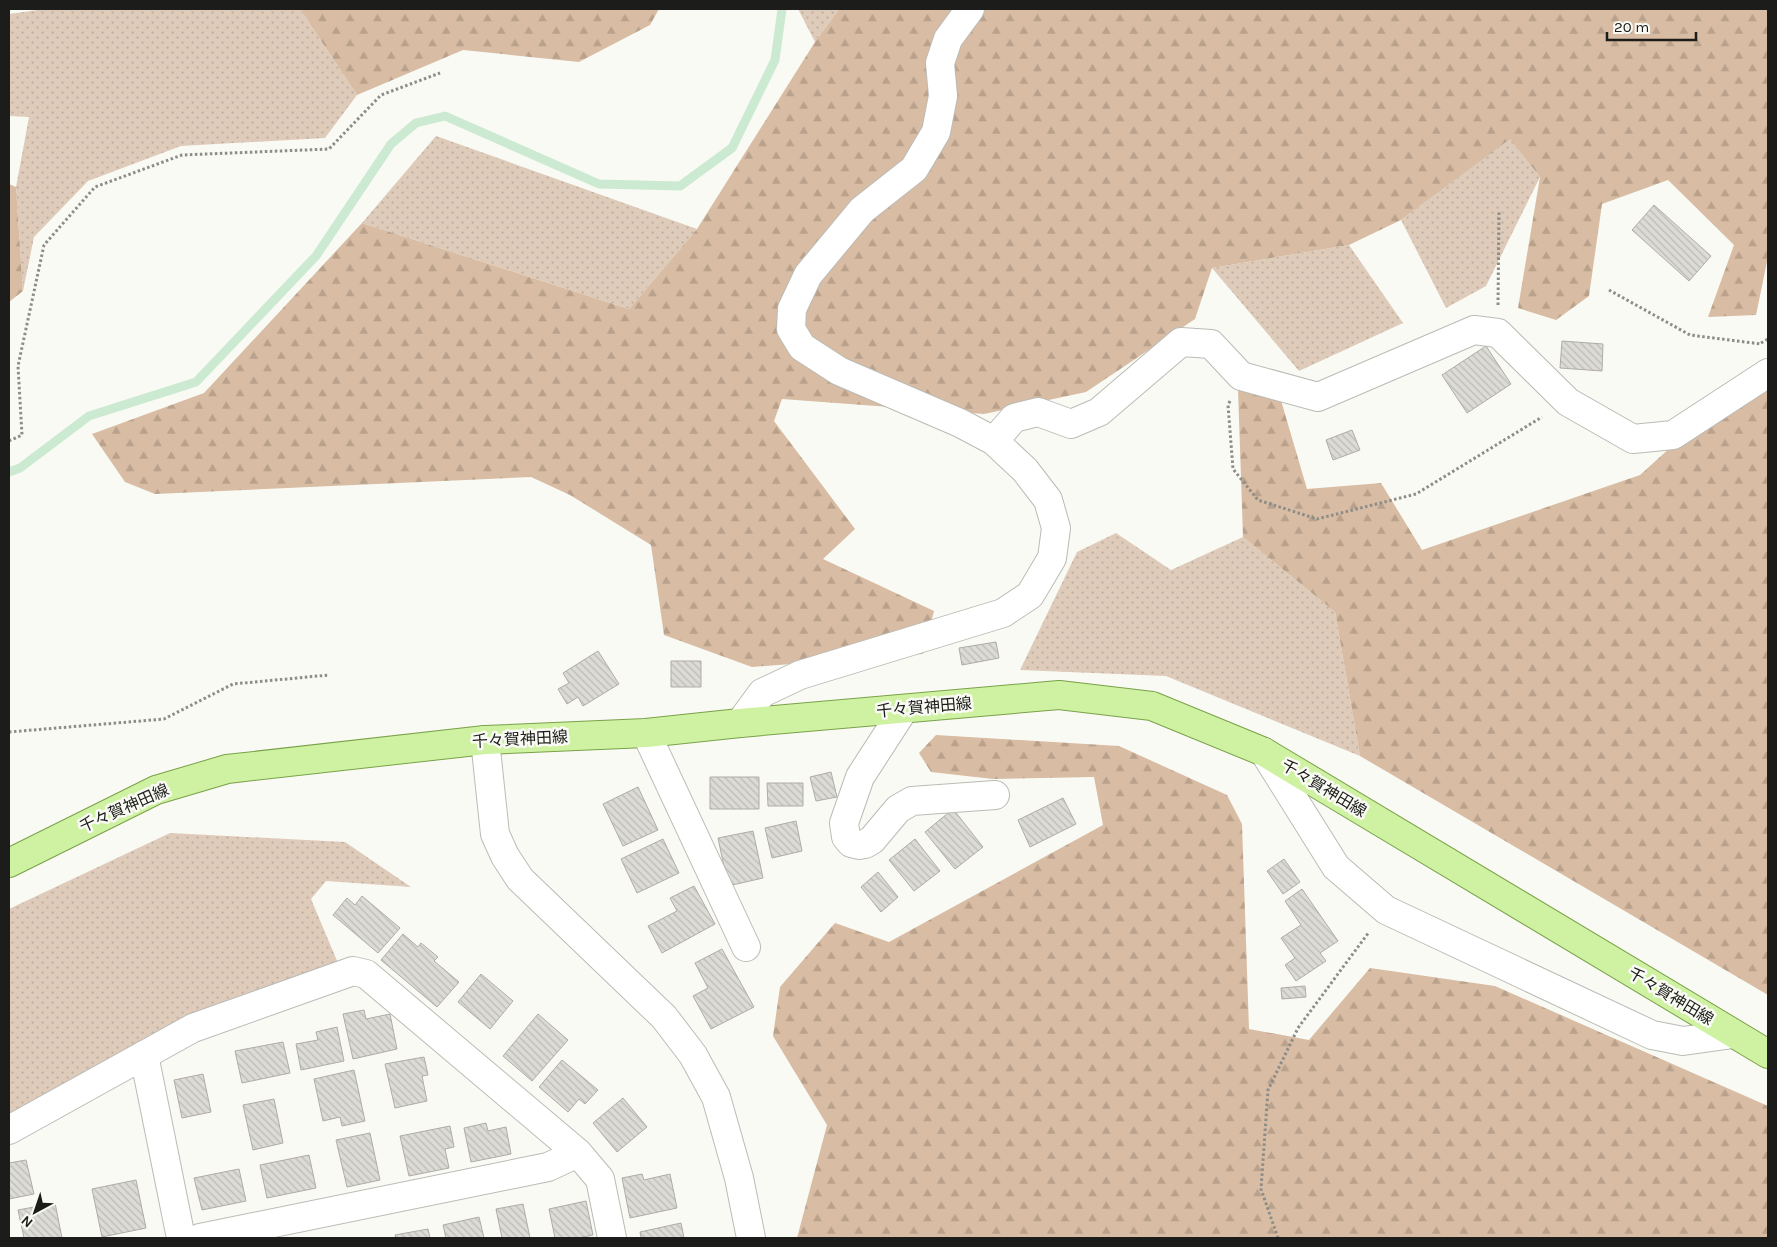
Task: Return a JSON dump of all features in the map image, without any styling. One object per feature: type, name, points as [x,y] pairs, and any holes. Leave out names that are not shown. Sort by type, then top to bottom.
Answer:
[{"type":"main road","name":"千々賀神田線","points":[[9,863],[156,790],[227,769],[485,740],[646,733],[1059,695],[1152,706],[1264,752],[1768,1054]]},
{"type":"street","points":[[740,723],[762,693],[800,675],[1003,614],[1030,595],[1052,558],[1056,528],[1048,500],[1025,470],[994,441],[960,423],[839,371],[802,347],[791,329],[792,309],[808,275],[862,210],[914,168],[936,132],[943,96],[940,63],[948,39],[970,9]]},
{"type":"street","points":[[994,441],[1014,418],[1038,412],[1071,424],[1099,412],[1181,342],[1211,344],[1241,376],[1318,397],[1474,330],[1498,333],[1568,402],[1633,439],[1672,435],[1767,373]]},
{"type":"street","points":[[904,709],[860,777],[844,823],[846,837],[851,843],[859,845],[872,840],[898,809],[912,801],[995,795]]},
{"type":"street","points":[[646,733],[746,947]]},
{"type":"street","points":[[485,740],[495,834],[504,856],[520,879],[664,1018],[693,1055],[716,1097],[739,1178],[751,1238]]},
{"type":"street","points":[[1264,752],[1336,867],[1386,910],[1652,1035],[1683,1041],[1733,1034]]},
{"type":"street","points":[[9,1130],[193,1028],[353,972],[366,974],[578,1153],[600,1179],[612,1238]]},
{"type":"street","points":[[144,1054],[181,1238]]},
{"type":"street","points":[[200,1238],[548,1167],[578,1153]]},
{"type":"path","points":[[9,441],[22,436],[18,366],[44,245],[95,187],[182,155],[329,149],[381,95],[440,73]]},
{"type":"path","points":[[1498,333],[1499,212]]},
{"type":"path","points":[[1610,290],[1690,335],[1761,343],[1768,339]]},
{"type":"path","points":[[1761,343],[1767,373]]},
{"type":"path","points":[[1241,376],[1228,405],[1233,469],[1258,500],[1317,519],[1416,494],[1568,402]]},
{"type":"path","points":[[9,732],[164,718],[233,684],[329,674]]},
{"type":"path","points":[[1278,1238],[1261,1189],[1268,1090],[1298,1028],[1386,910]]},
{"type":"shaded area","points":[[45,9],[300,9],[357,95],[325,138],[181,146],[88,181],[34,237],[23,291],[16,187],[29,117],[9,116],[9,14]]},
{"type":"shaded area","points":[[798,9],[839,9],[815,42]]},
{"type":"shaded area","points":[[436,136],[697,229],[629,309],[362,223]]},
{"type":"shaded area","points":[[1510,138],[1540,177],[1486,286],[1446,308],[1401,220]]},
{"type":"shaded area","points":[[1349,245],[1403,323],[1299,371],[1212,268]]},
{"type":"shaded area","points":[[1116,533],[1171,570],[1243,537],[1335,612],[1360,756],[1166,676],[1020,670],[1077,552]]},
{"type":"shaded area","points":[[170,833],[345,842],[411,887],[326,881],[311,899],[338,963],[171,1024],[9,1119],[9,909]]},
{"type":"green space","points":[[300,9],[659,9],[650,25],[579,62],[463,50],[357,95]]},
{"type":"green space","points":[[839,9],[1768,9],[1768,257],[1756,315],[1708,317],[1734,245],[1668,180],[1602,204],[1589,296],[1556,320],[1518,308],[1540,177],[1510,139],[1401,220],[1349,245],[1212,268],[1195,319],[1086,392],[984,414],[782,399],[774,421],[855,529],[823,559],[934,611],[923,654],[752,667],[664,635],[651,545],[570,495],[531,477],[155,494],[125,482],[92,434],[204,393],[362,223],[629,309],[697,229],[815,42]]},
{"type":"green space","points":[[9,184],[16,187],[23,291],[9,302]]},
{"type":"green space","points":[[1768,359],[1768,995],[1360,756],[1335,612],[1243,537],[1238,389],[1280,397],[1307,489],[1381,483],[1422,550],[1640,475]]},
{"type":"green space","points":[[936,735],[1119,746],[1227,795],[1242,824],[1249,1029],[1309,1040],[1370,968],[1495,986],[1768,1106],[1768,1238],[797,1238],[827,1125],[773,1036],[780,987],[835,923],[889,942],[1103,825],[1094,777],[993,779],[931,772],[919,753]]},
{"type":"building","points":[[1654,205],[1711,256],[1689,281],[1632,230]]},
{"type":"building","points":[[1562,341],[1603,344],[1602,371],[1560,368]]},
{"type":"building","points":[[1486,346],[1511,384],[1467,413],[1442,375]]},
{"type":"building","points":[[1352,430],[1360,450],[1333,460],[1326,440]]},
{"type":"building","points":[[996,642],[999,658],[962,665],[959,648]]},
{"type":"building","points":[[598,651],[619,684],[583,706],[578,697],[567,704],[558,689],[569,683],[563,673]]},
{"type":"building","points":[[671,661],[701,661],[701,687],[671,687]]},
{"type":"building","points":[[831,772],[837,797],[816,801],[810,777]]},
{"type":"building","points":[[710,777],[759,777],[759,809],[710,809]]},
{"type":"building","points":[[767,783],[803,783],[803,806],[768,806]]},
{"type":"building","points":[[638,787],[658,830],[623,846],[603,804]]},
{"type":"building","points":[[1063,798],[1076,824],[1030,847],[1018,820]]},
{"type":"building","points":[[953,809],[983,847],[955,869],[925,832]]},
{"type":"building","points":[[796,821],[802,851],[772,858],[765,828]]},
{"type":"building","points":[[753,831],[763,878],[728,886],[718,838]]},
{"type":"building","points":[[663,839],[679,873],[637,893],[621,859]]},
{"type":"building","points":[[915,839],[940,871],[914,891],[889,860]]},
{"type":"building","points":[[1284,859],[1300,882],[1283,894],[1267,871]]},
{"type":"building","points":[[878,872],[898,897],[881,912],[861,887]]},
{"type":"building","points":[[694,886],[715,924],[662,953],[648,926],[677,911],[670,898]]},
{"type":"building","points":[[1302,889],[1338,941],[1320,953],[1326,961],[1296,981],[1285,965],[1295,958],[1281,938],[1301,925],[1285,901]]},
{"type":"building","points":[[362,896],[400,928],[378,953],[333,915],[347,898],[355,905]]},
{"type":"building","points":[[403,934],[418,947],[421,943],[438,957],[434,961],[459,982],[437,1007],[381,960]]},
{"type":"building","points":[[722,949],[754,1007],[711,1029],[693,996],[708,988],[695,963]]},
{"type":"building","points":[[481,974],[513,1001],[490,1029],[458,1002]]},
{"type":"building","points":[[1305,986],[1306,997],[1282,999],[1281,988]]},
{"type":"building","points":[[364,1010],[366,1019],[390,1014],[397,1049],[353,1059],[343,1014]]},
{"type":"building","points":[[538,1014],[568,1040],[532,1081],[503,1056]]},
{"type":"building","points":[[337,1027],[344,1061],[301,1070],[296,1044],[318,1040],[316,1032]]},
{"type":"building","points":[[283,1042],[290,1073],[242,1083],[235,1051]]},
{"type":"building","points":[[424,1057],[428,1075],[422,1076],[427,1101],[395,1108],[385,1064]]},
{"type":"building","points":[[562,1060],[598,1090],[585,1104],[579,1099],[568,1112],[539,1087]]},
{"type":"building","points":[[354,1070],[365,1121],[342,1126],[340,1117],[323,1121],[314,1079]]},
{"type":"building","points":[[203,1074],[211,1112],[182,1118],[174,1080]]},
{"type":"building","points":[[623,1098],[647,1127],[617,1152],[593,1123]]},
{"type":"building","points":[[274,1099],[283,1143],[253,1150],[243,1105]]},
{"type":"building","points":[[486,1123],[488,1131],[506,1127],[511,1154],[471,1162],[464,1128]]},
{"type":"building","points":[[450,1126],[454,1147],[445,1149],[449,1168],[409,1176],[400,1136]]},
{"type":"building","points":[[370,1133],[380,1180],[347,1187],[336,1140]]},
{"type":"building","points":[[309,1155],[316,1188],[267,1198],[260,1165]]},
{"type":"building","points":[[26,1160],[34,1194],[9,1199],[9,1163]]},
{"type":"building","points":[[239,1169],[246,1201],[202,1210],[194,1178]]},
{"type":"building","points":[[642,1174],[644,1180],[670,1174],[677,1208],[630,1218],[622,1178]]},
{"type":"building","points":[[136,1180],[146,1228],[102,1237],[92,1189]]},
{"type":"building","points":[[586,1201],[593,1235],[578,1238],[555,1238],[549,1209]]},
{"type":"building","points":[[55,1203],[62,1238],[24,1238],[18,1210]]},
{"type":"building","points":[[523,1204],[530,1238],[502,1238],[496,1209]]},
{"type":"building","points":[[479,1217],[484,1238],[446,1238],[443,1225]]},
{"type":"building","points":[[681,1223],[684,1238],[641,1238],[640,1232]]},
{"type":"building","points":[[428,1229],[430,1238],[396,1238],[395,1235]]},
{"type":"waterway","points":[[9,472],[20,468],[89,416],[196,382],[316,256],[391,144],[416,123],[445,116],[599,184],[680,186],[732,148],[775,60],[782,9]]}]
